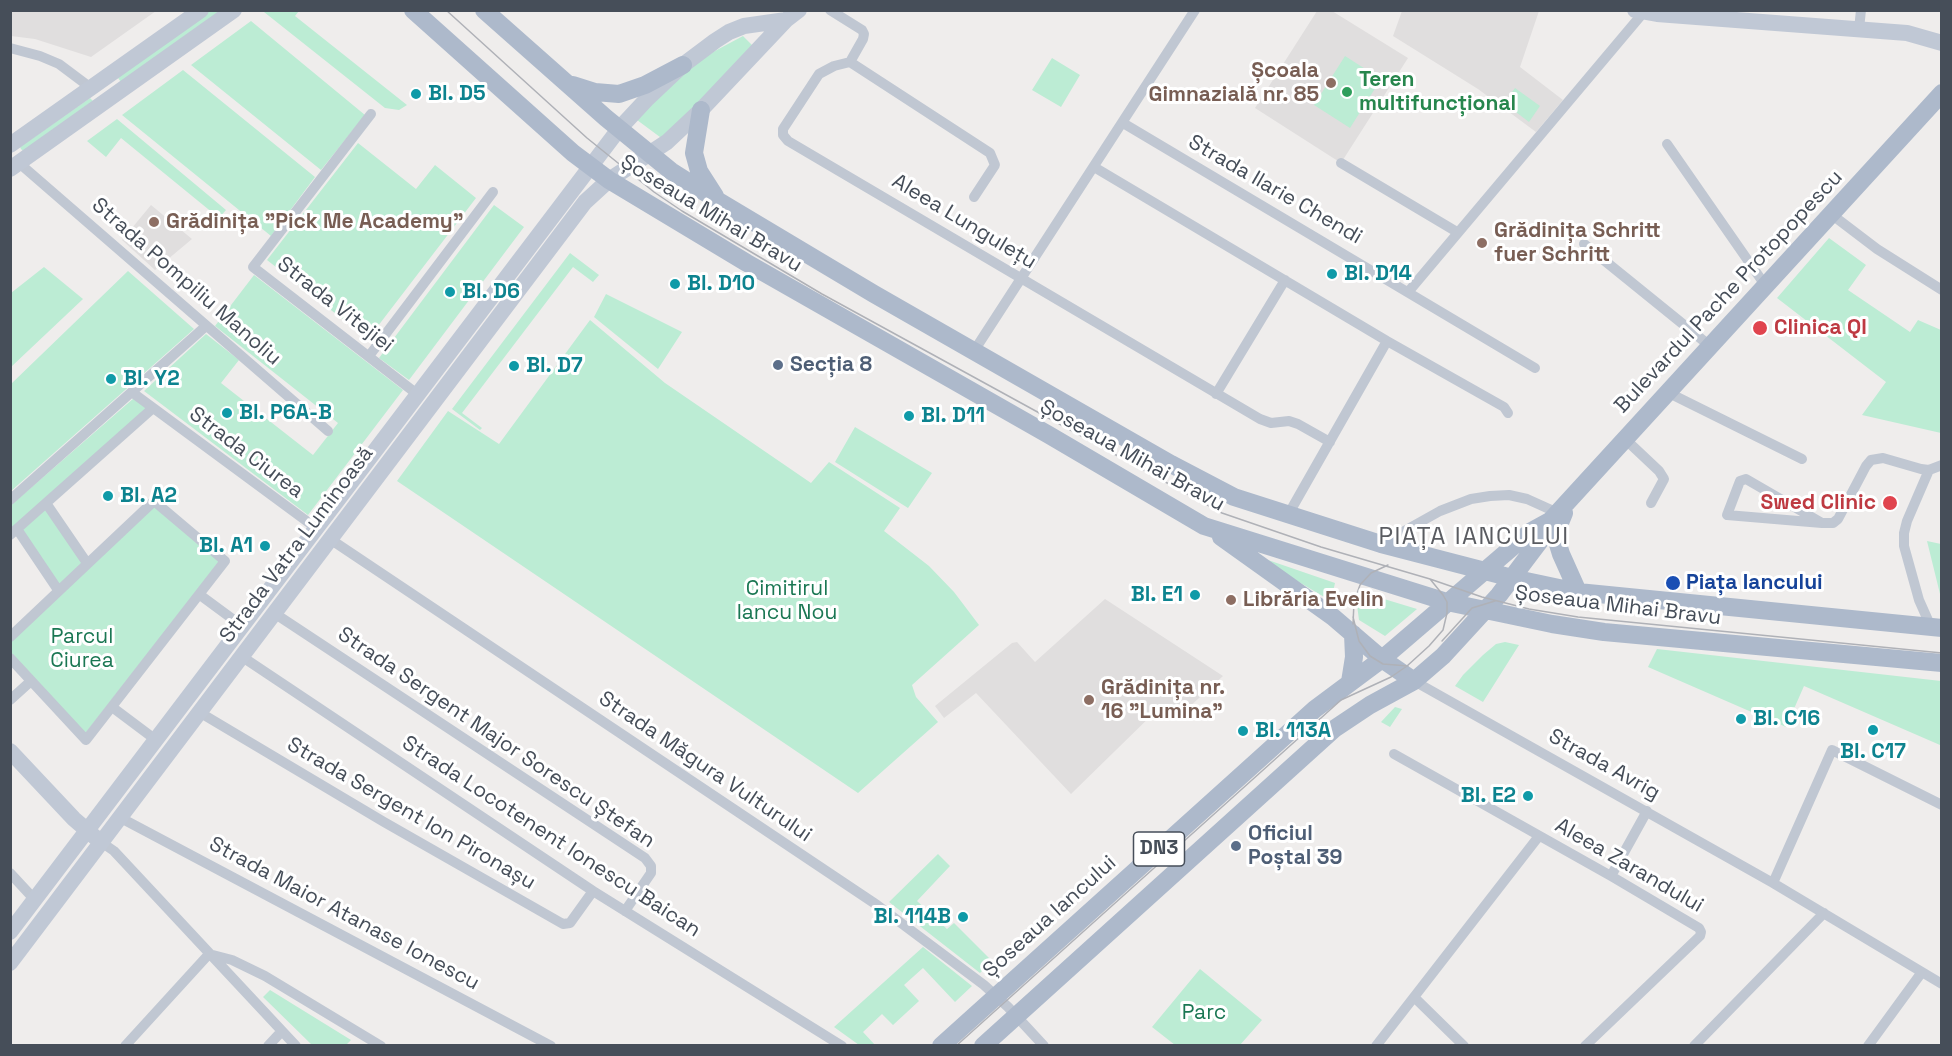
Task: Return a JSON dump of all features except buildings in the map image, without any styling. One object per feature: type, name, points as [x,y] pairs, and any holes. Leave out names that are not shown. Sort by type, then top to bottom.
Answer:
[{"type":"main road","name":"Șoseaua Mihai Bravu","points":[[413,10],[589,166],[609,180],[747,263],[1204,526],[1447,602],[1486,611],[1604,632],[1941,663]]},
{"type":"main road","name":"Șoseaua Mihai Bravu","points":[[484,10],[649,155],[720,202],[874,294],[1171,465],[1250,503],[1380,544],[1485,572],[1578,592],[1936,627]]},
{"type":"main road","points":[[562,80],[595,92],[619,94],[645,85],[683,65]]},
{"type":"main road","name":"Bulevardul Pache Protopopescu","points":[[1512,578],[1542,538],[1554,517],[1571,497],[1941,93]]},
{"type":"main road","points":[[700,110],[695,140],[696,163],[720,202]]},
{"type":"main road","points":[[1571,497],[1558,526],[1556,537],[1560,554],[1578,592]]},
{"type":"main road","name":"Bulevardul Pache Protopopescu","points":[[1485,572],[1530,532],[1554,517]]},
{"type":"main road","points":[[1204,526],[1333,617],[1382,659],[1414,681]]},
{"type":"main road","name":"DN3","points":[[1382,659],[1485,572]]},
{"type":"main road","name":"DN3","points":[[983,1046],[1334,729],[1360,711],[1414,681],[1443,656],[1486,611],[1512,578]]},
{"type":"main road","points":[[1350,682],[1354,657],[1353,634]]},
{"type":"main road","name":"Șoseaua Iancului","points":[[941,1046],[1314,709],[1382,659]]},
{"type":"street","points":[[10,146],[201,10]]},
{"type":"street","points":[[13,162],[103,104],[234,10]]},
{"type":"street","points":[[830,10],[862,30],[864,34],[850,62]]},
{"type":"street","points":[[974,351],[1194,10]]},
{"type":"street","points":[[1859,29],[1861,10]]},
{"type":"street","points":[[1408,291],[1639,12],[1907,33],[1941,43]]},
{"type":"street","name":"Strada Vatra Luminoasă","points":[[10,932],[619,129],[683,65],[729,32],[786,14]]},
{"type":"street","name":"Strada Vatra Luminoasă","points":[[10,963],[585,202],[609,180],[649,155],[700,110],[786,14]]},
{"type":"street","points":[[10,48],[59,64],[91,88],[103,104]]},
{"type":"street","name":"Aleea Lungulețu","points":[[974,197],[995,165],[990,153],[850,62],[834,66],[819,74],[783,129],[783,135],[788,141],[1216,394],[1260,419],[1271,423],[1289,421],[1330,442]]},
{"type":"street","name":"Strada Vitejiei","points":[[371,114],[253,267],[417,394]]},
{"type":"street","name":"Strada Ilarie Chendi","points":[[1123,123],[1535,368]]},
{"type":"street","points":[[1667,144],[1765,285]]},
{"type":"street","name":"Strada Pompiliu Manoliu","points":[[13,162],[246,358],[328,431]]},
{"type":"street","points":[[1341,163],[1457,232]]},
{"type":"street","points":[[1094,167],[1504,407],[1508,413]]},
{"type":"street","points":[[369,356],[493,192]]},
{"type":"street","points":[[1831,214],[1877,249],[1941,290]]},
{"type":"street","points":[[1584,244],[1710,346]]},
{"type":"street","points":[[1216,394],[1285,280]]},
{"type":"street","points":[[10,500],[206,326]]},
{"type":"street","points":[[1288,516],[1388,341]]},
{"type":"street","points":[[1667,392],[1802,459]]},
{"type":"street","name":"Strada Ciurea","points":[[133,393],[316,528]]},
{"type":"street","points":[[58,590],[14,532],[153,408]]},
{"type":"street","points":[[1624,438],[1659,471],[1664,479],[1651,503]]},
{"type":"street","points":[[1822,523],[1746,479],[1740,481],[1727,515],[1822,523],[1833,523],[1838,519],[1871,460],[1883,458],[1921,470],[1929,470],[1941,465]]},
{"type":"street","points":[[1929,470],[1907,521],[1904,546],[1919,600],[1936,627]]},
{"type":"street","points":[[1380,544],[1440,511],[1471,499],[1490,495],[1509,495],[1527,499],[1554,517]]},
{"type":"street","points":[[10,637],[154,501],[225,561],[86,740],[10,658]]},
{"type":"street","points":[[46,503],[87,563]]},
{"type":"street","points":[[316,528],[330,538]]},
{"type":"street","name":"Strada Măgura Vulturului","points":[[330,538],[877,905],[996,995],[1044,1046]]},
{"type":"street","points":[[200,595],[242,626]]},
{"type":"street","name":"Strada Sergent Major Sorescu Ștefan","points":[[274,613],[645,858],[651,866],[651,873],[625,911]]},
{"type":"street","name":"Strada Locotenent Ionescu Baican","points":[[241,656],[593,891],[842,1046]]},
{"type":"street","points":[[10,700],[31,681]]},
{"type":"street","name":"Strada Avrig","points":[[1414,681],[1773,883],[1941,984]]},
{"type":"street","points":[[112,707],[156,740]]},
{"type":"street","name":"Strada Sergent Ion Pironașu","points":[[199,712],[384,822],[563,924],[570,923],[593,891]]},
{"type":"street","points":[[1773,883],[1832,750],[1941,805]]},
{"type":"street","points":[[10,751],[87,831],[114,851],[296,1046]]},
{"type":"street","name":"Aleea Zarandului","points":[[1394,754],[1699,928],[1700,936],[1586,1046]]},
{"type":"street","points":[[1611,876],[1647,811]]},
{"type":"street","name":"Strada Maior Atanase Ionescu","points":[[119,817],[551,1046]]},
{"type":"street","points":[[1376,1046],[1539,836]]},
{"type":"street","points":[[10,873],[35,900]]},
{"type":"street","points":[[1694,1046],[1824,913]]},
{"type":"street","points":[[125,1046],[209,954]]},
{"type":"street","points":[[209,954],[232,960],[265,976],[381,1046]]},
{"type":"street","points":[[1869,1046],[1922,972]]},
{"type":"street","points":[[1414,997],[1464,1046]]},
{"type":"street","points":[[268,1046],[282,1031]]},
{"type":"shaded area","points":[[11,10],[156,11],[91,57],[35,39],[11,36]]},
{"type":"shaded area","name":"Școala Gimnazială nr. 85","points":[[1317,11],[1332,11],[1408,58],[1341,163],[1255,108]]},
{"type":"shaded area","points":[[1402,11],[1539,11],[1520,67],[1563,100],[1536,132],[1478,89],[1393,36]]},
{"type":"shaded area","name":"Grădinița \"Pick Me Academy\"","points":[[151,205],[192,239],[155,270],[122,240]]},
{"type":"shaded area","name":"Grădinița nr. 16 \"Lumina\"","points":[[1105,599],[1223,676],[1174,721],[1160,707],[1071,794],[976,693],[944,718],[935,706],[1012,643],[1017,642],[1035,662]]},
{"type":"green space","points":[[266,10],[299,11],[295,16],[407,105],[399,110],[385,108],[264,12]]},
{"type":"green space","points":[[208,11],[227,11],[123,85],[116,75]]},
{"type":"green space","points":[[251,21],[365,115],[321,170],[191,65]]},
{"type":"green space","points":[[743,36],[755,48],[664,140],[633,117],[684,71]]},
{"type":"green space","name":"Teren multifuncțional","points":[[1345,56],[1381,79],[1350,128],[1314,105]]},
{"type":"green space","points":[[1052,58],[1080,75],[1061,107],[1032,90]]},
{"type":"green space","points":[[183,70],[315,177],[271,236],[122,115]]},
{"type":"green space","points":[[1515,88],[1540,106],[1529,122],[1504,103]]},
{"type":"green space","points":[[90,98],[93,101],[23,151],[21,149],[20,147]]},
{"type":"green space","points":[[117,119],[226,210],[219,218],[121,138],[106,157],[87,141]]},
{"type":"green space","points":[[358,143],[416,189],[435,165],[476,198],[368,339],[267,260]]},
{"type":"green space","name":"Bl. D6","points":[[494,205],[524,227],[409,380],[379,358]]},
{"type":"green space","points":[[1829,238],[1866,265],[1848,290],[1910,332],[1918,320],[1941,330],[1941,433],[1862,415],[1886,382],[1777,298]]},
{"type":"green space","points":[[570,253],[599,275],[593,282],[573,267],[462,413],[482,428],[480,430],[452,409]]},
{"type":"green space","points":[[44,267],[83,299],[11,367],[11,293]]},
{"type":"green space","points":[[128,271],[194,329],[11,491],[11,384]]},
{"type":"green space","points":[[254,275],[403,390],[308,515],[144,391],[206,334],[239,360],[221,383],[313,455],[338,423],[215,326]]},
{"type":"green space","points":[[606,294],[682,332],[658,369],[594,317]]},
{"type":"green space","name":"Cimitirul Iancu Nou","points":[[590,320],[665,383],[811,483],[829,462],[900,508],[884,531],[929,566],[954,592],[979,625],[912,685],[916,697],[938,722],[858,793],[397,481],[448,411],[499,444]]},
{"type":"green space","points":[[134,398],[147,409],[11,530],[10,506]]},
{"type":"green space","points":[[855,427],[932,473],[908,508],[835,462]]},
{"type":"green space","name":"Parcul Ciurea","points":[[153,504],[220,561],[85,734],[11,653],[11,642],[61,591],[21,529],[46,507],[87,567]]},
{"type":"green space","points":[[1927,541],[1941,544],[1941,598]]},
{"type":"green space","points":[[1268,560],[1335,583],[1331,601],[1282,572]]},
{"type":"green space","points":[[1361,592],[1417,609],[1385,636],[1359,620],[1357,605]]},
{"type":"green space","points":[[1505,642],[1519,645],[1483,702],[1455,686],[1483,655],[1496,644]]},
{"type":"green space","points":[[1657,649],[1941,681],[1940,745],[1804,686],[1786,727],[1648,667]]},
{"type":"green space","points":[[1395,707],[1402,709],[1390,727],[1381,722]]},
{"type":"green space","points":[[938,854],[950,866],[917,901],[947,929],[954,923],[992,961],[980,973],[889,902]]},
{"type":"green space","points":[[923,947],[972,986],[955,1002],[923,968],[904,985],[919,1001],[893,1025],[882,1014],[863,1032],[875,1045],[859,1045],[834,1027]]},
{"type":"green space","name":"Parc","points":[[1200,969],[1262,1020],[1240,1045],[1175,1045],[1152,1027]]},
{"type":"green space","points":[[270,990],[351,1040],[346,1045],[312,1045],[263,997]]},
{"type":"tram line","points":[[446,10],[587,138],[654,192],[682,211],[822,294],[1222,513],[1321,547],[1482,597],[1529,609],[1578,617],[1942,653]]},
{"type":"tram line","points":[[1353,624],[1354,602],[1360,585],[1371,573],[1388,565]]},
{"type":"tram line","points":[[956,1046],[1341,700],[1391,677],[1429,646],[1443,630],[1447,613],[1447,602],[1430,579]]},
{"type":"tram line","points":[[1442,641],[1472,608],[1495,601]]},
{"type":"tram line","points":[[1353,617],[1359,641],[1370,656],[1383,664],[1408,666]]},
{"type":"place","name":"Școala Gimnazială nr. 85","points":[[1331,83]]},
{"type":"place","name":"Teren multifuncțional","points":[[1347,92]]},
{"type":"place","name":"Bl. D5","points":[[416,94]]},
{"type":"place","name":"Grădinița \"Pick Me Academy\"","points":[[154,222]]},
{"type":"place","name":"Grădinița Schritt fuer Schritt","points":[[1482,243]]},
{"type":"place","name":"Bl. D14","points":[[1332,274]]},
{"type":"place","name":"Bl. D10","points":[[675,284]]},
{"type":"place","name":"Bl. D6","points":[[450,292]]},
{"type":"place","name":"Clinica QI","points":[[1760,328]]},
{"type":"place","name":"Secția 8","points":[[778,365]]},
{"type":"place","name":"Bl. D7","points":[[514,366]]},
{"type":"place","name":"Bl. Y2","points":[[111,379]]},
{"type":"place","name":"Bl. P6A-B","points":[[227,413]]},
{"type":"place","name":"Bl. D11","points":[[909,416]]},
{"type":"place","name":"Bl. A2","points":[[108,496]]},
{"type":"place","name":"Swed Clinic","points":[[1890,503]]},
{"type":"place","name":"Bl. A1","points":[[265,546]]},
{"type":"place","name":"Piața Iancului","points":[[1673,583]]},
{"type":"place","name":"Bl. E1","points":[[1195,595]]},
{"type":"place","name":"Librăria Evelin","points":[[1231,600]]},
{"type":"place","name":"Grădinița nr. 16 \"Lumina\"","points":[[1089,700]]},
{"type":"place","name":"Bl. C16","points":[[1741,719]]},
{"type":"place","name":"Bl. C17","points":[[1873,730]]},
{"type":"place","name":"Bl. 113A","points":[[1243,731]]},
{"type":"place","name":"Bl. E2","points":[[1528,796]]},
{"type":"place","name":"Oficiul Poștal 39","points":[[1236,846]]},
{"type":"place","name":"Bl. 114B","points":[[963,917]]},
{"type":"district","name":"PIAȚA IANCULUI","points":[[1474,537]]}]
